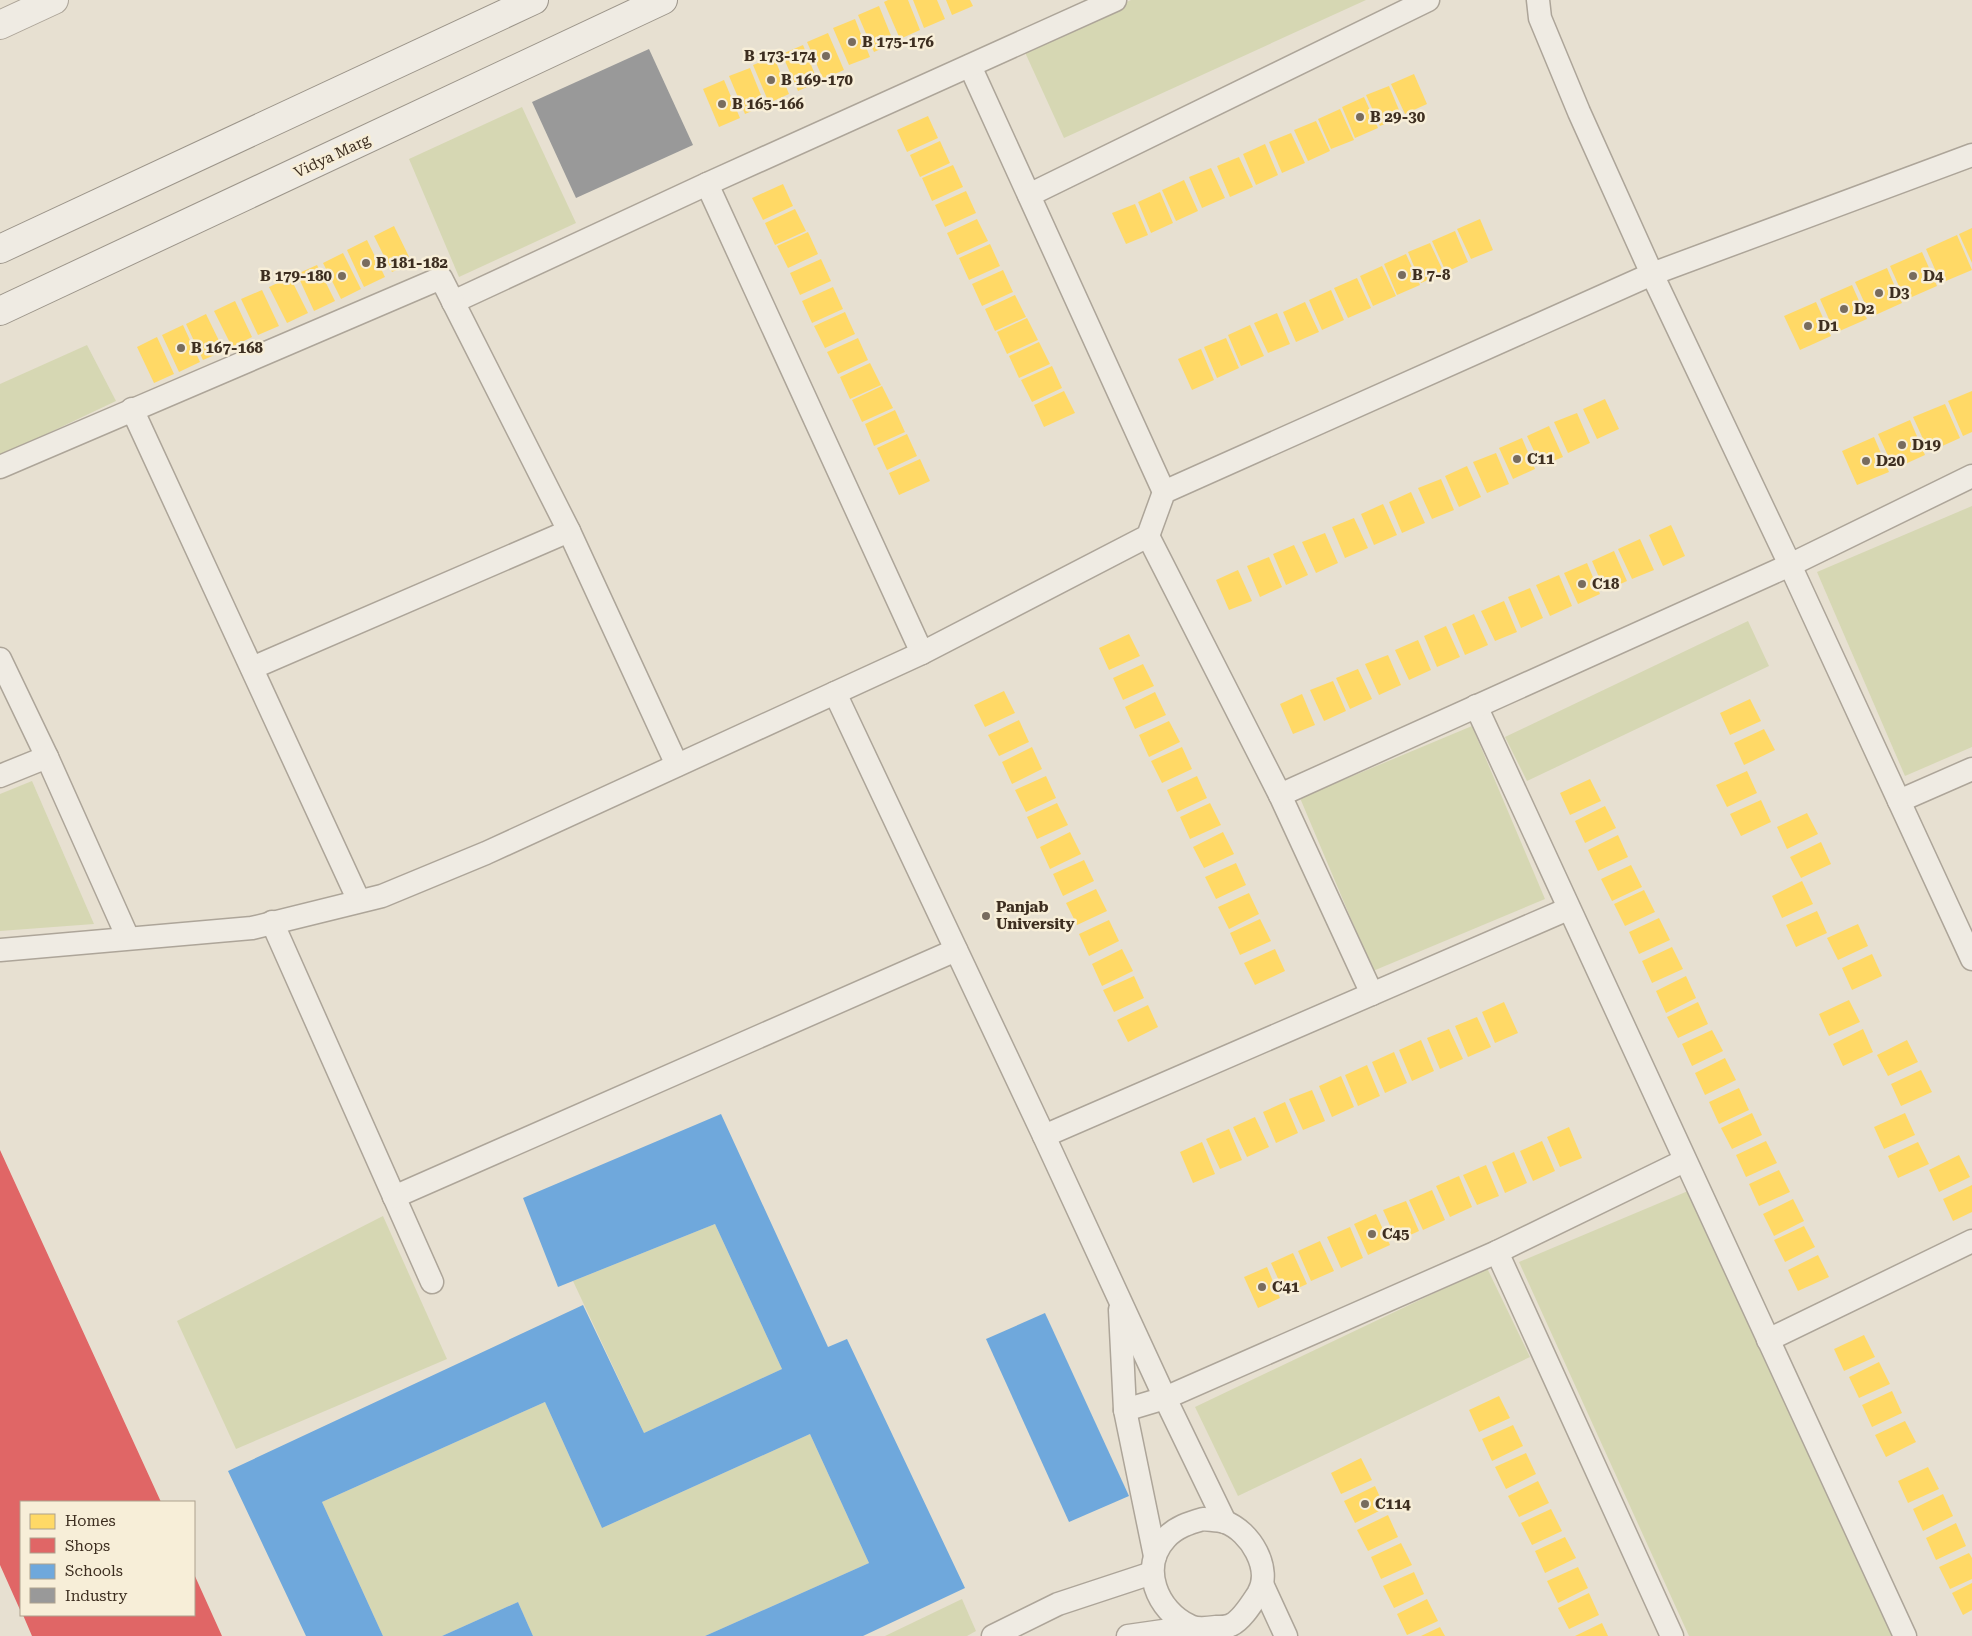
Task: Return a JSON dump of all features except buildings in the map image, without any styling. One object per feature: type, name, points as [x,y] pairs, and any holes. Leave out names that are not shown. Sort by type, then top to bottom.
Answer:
[{"type":"main road","points":[[0,25],[54,0]]},
{"type":"main road","points":[[0,249],[534,0]]},
{"type":"main road","name":"Vidya Marg","points":[[0,312],[663,0]]},
{"type":"lane","points":[[453,302],[707,184],[1115,0]]},
{"type":"lane","points":[[1029,195],[1428,0]]},
{"type":"lane","points":[[1538,0],[1540,18],[1579,112],[1652,274],[1790,565],[1972,959]]},
{"type":"lane","points":[[0,950],[252,928],[382,896],[486,853],[922,653],[1148,536],[1164,492],[970,66]]},
{"type":"lane","points":[[1164,492],[1652,274],[1972,155]]},
{"type":"lane","points":[[707,184],[922,653]]},
{"type":"lane","points":[[0,467],[441,278],[569,531],[677,765]]},
{"type":"lane","points":[[132,409],[359,901]]},
{"type":"lane","points":[[1280,795],[1790,565],[1972,476]]},
{"type":"lane","points":[[252,668],[569,531]]},
{"type":"lane","points":[[1148,536],[1280,795],[1372,994]]},
{"type":"lane","points":[[0,659],[48,757],[128,938]]},
{"type":"lane","points":[[835,693],[1165,1398],[1225,1522]]},
{"type":"lane","points":[[1476,706],[1684,1161],[1905,1636]]},
{"type":"lane","points":[[0,776],[48,757]]},
{"type":"lane","points":[[1899,802],[1972,769]]},
{"type":"lane","points":[[1044,1136],[1568,909]]},
{"type":"lane","points":[[272,922],[432,1282]]},
{"type":"lane","points":[[394,1197],[956,950]]},
{"type":"lane","points":[[1125,1410],[1165,1398],[1497,1252],[1684,1161]]},
{"type":"lane","points":[[1768,1340],[1972,1241]]},
{"type":"lane","points":[[1497,1252],[1672,1636]]},
{"type":"lane","points":[[1119,1298],[1125,1410],[1154,1564],[1158,1598],[1171,1614],[1191,1627]]},
{"type":"lane","points":[[993,1636],[1058,1604],[1154,1564],[1166,1538],[1183,1524],[1203,1519],[1225,1522],[1240,1530],[1256,1550],[1262,1570],[1263,1586],[1286,1636]]},
{"type":"lane","points":[[1128,1636],[1191,1627],[1235,1631],[1263,1586]]},
{"type":"green space","points":[[1131,0],[1366,0],[1064,138],[1023,48]]},
{"type":"green space","points":[[522,107],[576,223],[459,277],[409,159]]},
{"type":"green space","points":[[87,345],[116,401],[0,456],[0,384]]},
{"type":"green space","points":[[1972,506],[1972,747],[1905,776],[1817,572]]},
{"type":"green space","points":[[1748,621],[1769,666],[1527,781],[1505,737]]},
{"type":"green space","points":[[1472,726],[1545,899],[1373,971],[1300,798]]},
{"type":"green space","points":[[32,781],[94,924],[0,931],[0,794]]},
{"type":"green space","points":[[1688,1191],[1892,1636],[1689,1636],[1519,1262]]},
{"type":"green space","points":[[383,1216],[447,1359],[236,1449],[177,1321]]},
{"type":"green space","points":[[715,1224],[782,1369],[644,1433],[573,1281]]},
{"type":"green space","points":[[1487,1268],[1530,1357],[1238,1496],[1195,1407]]},
{"type":"green space","points":[[545,1402],[602,1528],[810,1434],[869,1563],[705,1636],[533,1636],[518,1602],[442,1636],[383,1636],[322,1502]]},
{"type":"green space","points":[[962,1599],[976,1631],[967,1636],[885,1636]]},
{"type":"place","name":"B 175-176","points":[[852,42]]},
{"type":"place","name":"B 173-174","points":[[826,56]]},
{"type":"place","name":"B 169-170","points":[[771,80]]},
{"type":"place","name":"B 165-166","points":[[722,104]]},
{"type":"place","name":"B 29-30","points":[[1360,117]]},
{"type":"place","name":"B 181-182","points":[[366,263]]},
{"type":"place","name":"B 7-8","points":[[1402,275]]},
{"type":"place","name":"B 179-180","points":[[342,276]]},
{"type":"place","name":"D4","points":[[1913,276]]},
{"type":"place","name":"D3","points":[[1879,293]]},
{"type":"place","name":"D2","points":[[1844,309]]},
{"type":"place","name":"D1","points":[[1808,326]]},
{"type":"place","name":"B 167-168","points":[[181,348]]},
{"type":"place","name":"D19","points":[[1902,445]]},
{"type":"place","name":"C11","points":[[1517,459]]},
{"type":"place","name":"D20","points":[[1866,461]]},
{"type":"place","name":"C18","points":[[1582,584]]},
{"type":"place","name":"Panjab University","points":[[986,916]]},
{"type":"place","name":"C45","points":[[1372,1234]]},
{"type":"place","name":"C41","points":[[1262,1287]]},
{"type":"place","name":"C114","points":[[1365,1504]]}]
